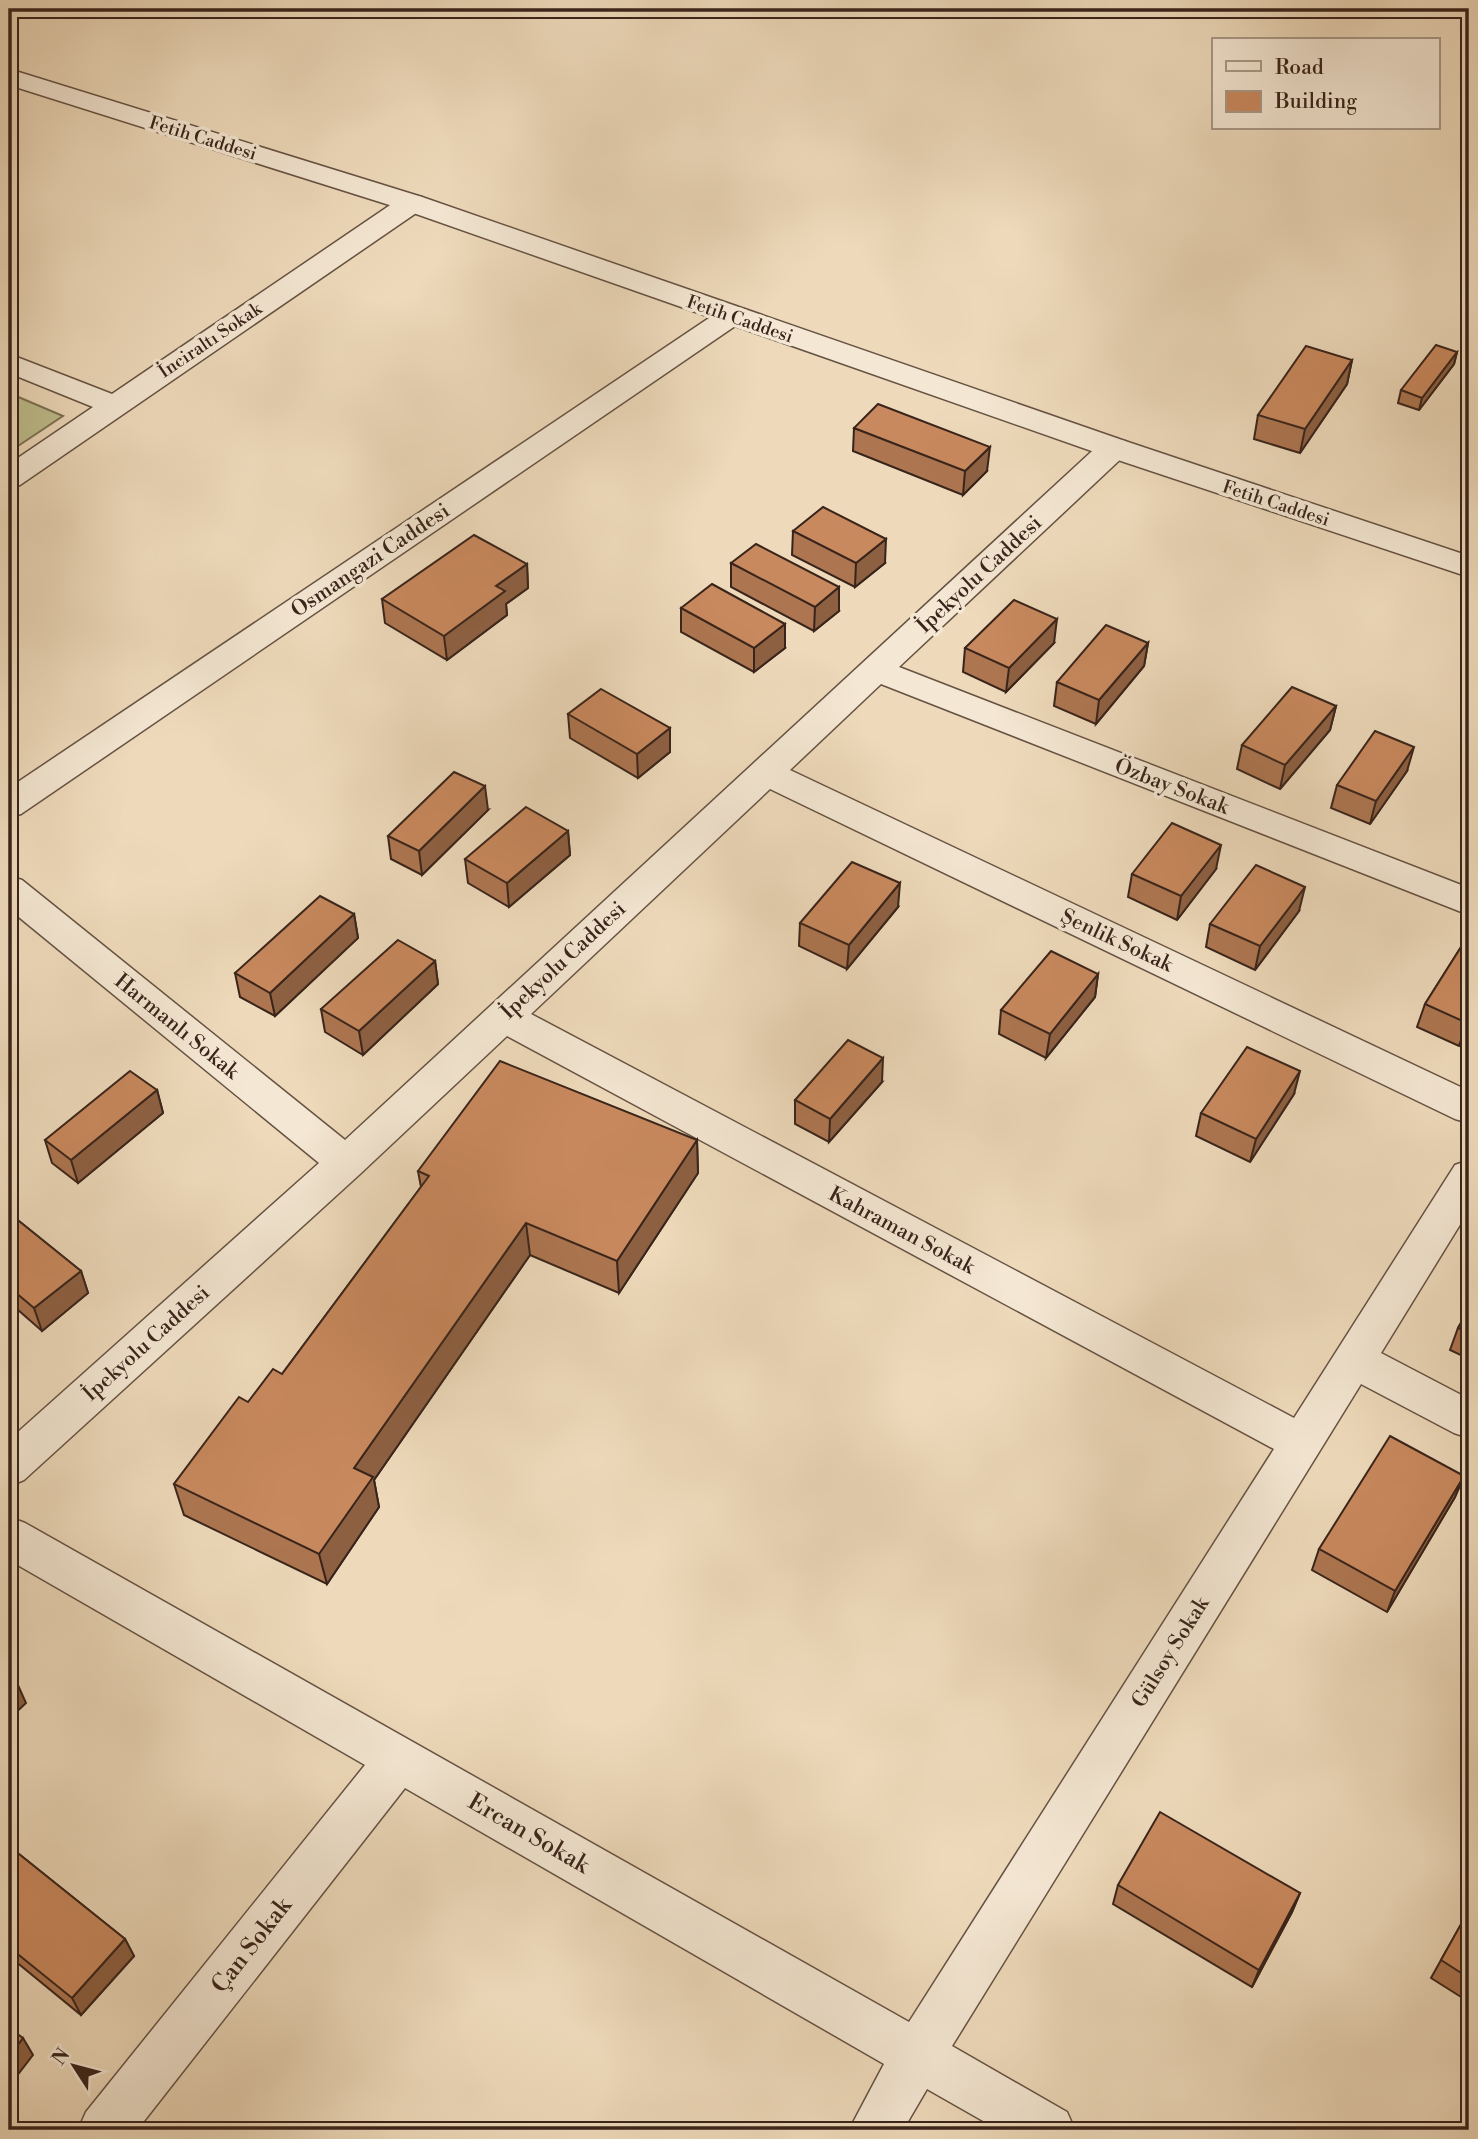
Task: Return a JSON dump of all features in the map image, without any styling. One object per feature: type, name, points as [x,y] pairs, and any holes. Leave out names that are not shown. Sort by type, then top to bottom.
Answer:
[{"type":"street","name":"Fetih Caddesi","points":[[9,77],[412,202],[1114,448],[1469,567]]},
{"type":"street","name":"İnciraltı Sokak","points":[[9,478],[412,202]]},
{"type":"street","name":"Osmangazi Caddesi","points":[[9,805],[732,316]]},
{"type":"street","points":[[9,363],[114,405]]},
{"type":"street","name":"İpekyolu Caddesi","points":[[9,1467],[346,1163],[1114,448]]},
{"type":"street","name":"Özbay Sokak","points":[[876,670],[1469,902]]},
{"type":"street","name":"Şenlik Sokak","points":[[765,772],[1469,1108]]},
{"type":"street","name":"Harmanlı Sokak","points":[[9,889],[346,1163]]},
{"type":"street","name":"Kahraman Sokak","points":[[503,1016],[1302,1443]]},
{"type":"street","name":"Gülsoy Sokak","points":[[875,2130],[918,2054],[1469,1176]]},
{"type":"street","points":[[1355,1360],[1469,1420]]},
{"type":"street","name":"Ercan Sokak","points":[[9,1537],[1049,2130]]},
{"type":"street","name":"Çan Sokak","points":[[104,2130],[398,1759]]},
{"type":"green space","points":[[9,393],[63,416],[9,452]]},
{"type":"building","points":[[1436,345],[1457,352],[1422,398],[1401,390]]},
{"type":"building","points":[[1306,346],[1352,360],[1305,429],[1258,415]]},
{"type":"building","points":[[878,404],[990,447],[965,471],[854,428]]},
{"type":"building","points":[[823,507],[886,539],[856,563],[793,531]]},
{"type":"building","points":[[474,535],[527,564],[496,586],[505,591],[444,636],[382,599]]},
{"type":"building","points":[[756,544],[839,587],[815,607],[731,563]]},
{"type":"building","points":[[712,584],[785,624],[754,648],[681,608]]},
{"type":"building","points":[[1014,600],[1057,619],[1009,668],[965,648]]},
{"type":"building","points":[[1106,625],[1148,643],[1099,700],[1057,682]]},
{"type":"building","points":[[1292,687],[1336,706],[1285,765],[1242,745]]},
{"type":"building","points":[[601,689],[670,728],[637,754],[568,714]]},
{"type":"building","points":[[1375,731],[1414,747],[1376,801],[1337,785]]},
{"type":"building","points":[[454,772],[485,786],[419,851],[388,836]]},
{"type":"building","points":[[526,807],[568,831],[507,883],[465,859]]},
{"type":"building","points":[[1172,823],[1221,845],[1181,896],[1132,874]]},
{"type":"building","points":[[852,862],[900,883],[849,945],[800,923]]},
{"type":"building","points":[[1256,865],[1305,887],[1260,946],[1210,924]]},
{"type":"building","points":[[320,896],[354,914],[270,993],[235,973]]},
{"type":"building","points":[[1468,936],[1469,1019],[1467,1023],[1425,1004]]},
{"type":"building","points":[[398,940],[435,961],[359,1031],[321,1009]]},
{"type":"building","points":[[1051,951],[1098,974],[1050,1034],[1001,1010]]},
{"type":"building","points":[[848,1040],[883,1058],[830,1119],[795,1100]]},
{"type":"building","points":[[1247,1047],[1300,1071],[1256,1139],[1201,1113]]},
{"type":"building","points":[[500,1061],[697,1140],[617,1261],[526,1223],[354,1468],[373,1477],[319,1554],[174,1484],[239,1397],[248,1402],[273,1369],[282,1374],[429,1176],[418,1171]]},
{"type":"building","points":[[130,1071],[157,1090],[71,1160],[45,1140]]},
{"type":"building","points":[[9,1213],[81,1271],[34,1308],[9,1287]]},
{"type":"building","points":[[1469,1309],[1469,1333],[1458,1328]]},
{"type":"building","points":[[1390,1436],[1464,1476],[1395,1591],[1319,1549]]},
{"type":"building","points":[[9,1676],[17,1683],[9,1690]]},
{"type":"building","points":[[1160,1812],[1300,1893],[1259,1970],[1118,1885]]},
{"type":"building","points":[[9,1846],[125,1939],[72,1998],[9,1947]]},
{"type":"building","points":[[1469,1910],[1469,1978],[1441,1960]]},
{"type":"building","points":[[9,2028],[23,2038],[9,2056]]}]
